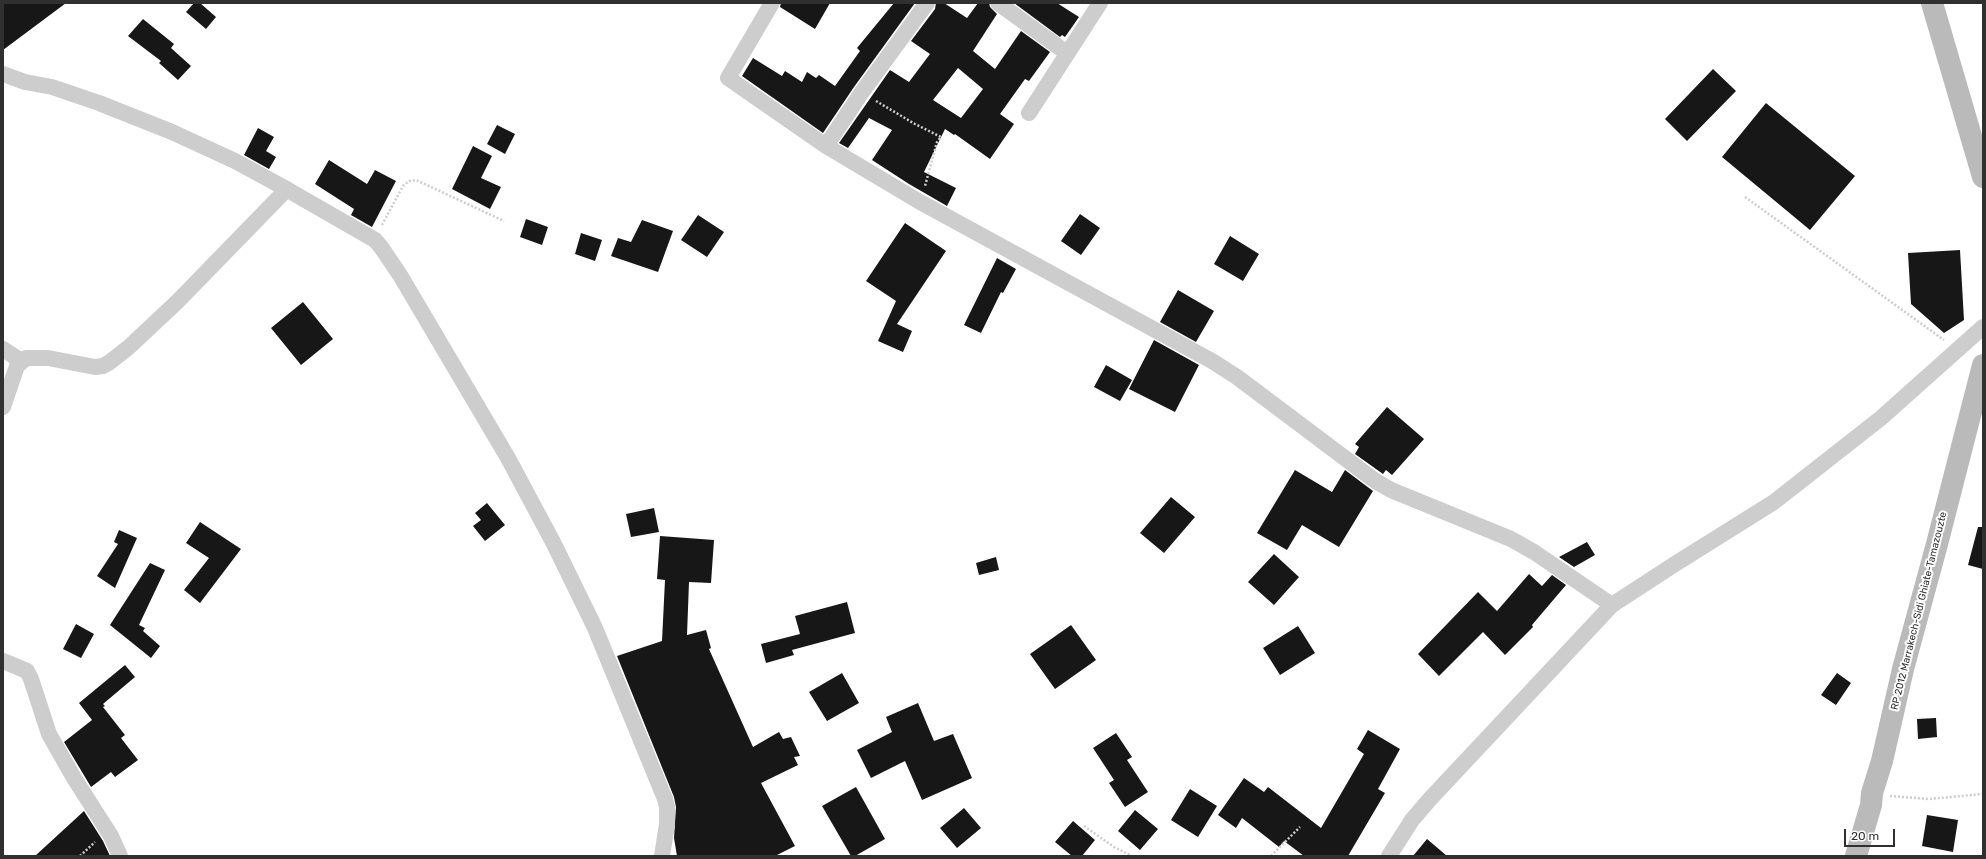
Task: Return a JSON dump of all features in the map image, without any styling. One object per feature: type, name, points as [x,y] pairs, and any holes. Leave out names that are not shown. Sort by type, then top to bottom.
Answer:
[{"type":"street","points":[[772,3],[728,78],[826,146],[920,202],[1212,361],[1272,402],[1354,466],[1391,490],[1511,539],[1545,559],[1612,606]]},
{"type":"street","points":[[826,146],[862,92],[927,3]]},
{"type":"street","points":[[998,3],[1068,53]]},
{"type":"street","points":[[1029,113],[1100,3]]},
{"type":"street","points":[[1932,3],[1983,177]]},
{"type":"street","points":[[3,74],[25,82],[52,87],[131,115],[235,161],[375,240],[400,275],[508,458],[554,544],[595,628],[665,799],[667,807],[667,824],[662,856]]},
{"type":"street","points":[[3,407],[17,366],[21,361],[35,357],[95,367],[102,366],[110,362],[129,347],[178,301],[287,190]]},
{"type":"street","points":[[1389,856],[1412,820],[1430,799],[1612,606],[1675,564],[1774,502],[1881,418],[1983,327]]},
{"type":"street","points":[[3,349],[21,361]]},
{"type":"street","name":"RP 2012 Marrakech-Sidi Ghiate-Tamazouzte","points":[[1856,856],[1872,805],[1872,792],[1882,762],[1903,669],[1983,365]]},
{"type":"street","points":[[3,661],[27,671],[36,693],[49,734],[74,778],[107,830],[120,856]]},
{"type":"path","points":[[862,92],[915,124],[941,137],[938,142],[920,202]]},
{"type":"path","points":[[375,240],[403,186],[412,180],[426,183],[504,221]]},
{"type":"path","points":[[1745,197],[1958,350]]},
{"type":"path","points":[[1872,792],[1904,798],[1929,799],[1983,794]]},
{"type":"path","points":[[1084,826],[1132,856]]},
{"type":"path","points":[[1271,856],[1300,827]]},
{"type":"path","points":[[80,856],[107,830]]},
{"type":"building","points":[[3,3],[66,3],[3,50]]},
{"type":"building","points":[[194,3],[200,3],[216,17],[206,29],[186,12]]},
{"type":"building","points":[[781,3],[830,3],[815,29],[780,7]]},
{"type":"building","points":[[894,3],[915,3],[854,87],[823,133],[742,76],[753,58],[782,76],[785,71],[802,82],[807,72],[816,78],[819,75],[835,86],[860,51],[857,48]]},
{"type":"building","points":[[936,3],[944,3],[967,18],[978,3],[989,3],[990,7],[997,14],[973,51],[995,69],[1021,31],[1050,52],[1029,81],[1025,79],[1000,114],[1014,124],[990,159],[955,134],[954,135],[945,129],[924,172],[956,188],[947,206],[872,160],[892,130],[869,118],[848,148],[839,143],[890,70],[909,82],[930,54],[911,41],[935,9]],"holes":[[[958,68],[983,89],[961,118],[933,100]]]},
{"type":"building","points":[[1014,3],[1057,3],[1079,17],[1065,37],[1062,35],[1060,37]]},
{"type":"building","points":[[143,19],[174,44],[171,48],[191,66],[178,80],[159,63],[161,61],[128,36]]},
{"type":"building","points":[[1713,69],[1736,91],[1687,141],[1665,119]]},
{"type":"building","points":[[1766,103],[1855,176],[1810,230],[1722,157]]},
{"type":"building","points":[[497,125],[515,134],[505,154],[487,144]]},
{"type":"building","points":[[258,128],[274,137],[266,151],[276,157],[269,169],[244,155]]},
{"type":"building","points":[[473,146],[492,156],[481,178],[501,187],[490,209],[452,189]]},
{"type":"building","points":[[329,160],[367,184],[375,170],[396,181],[372,227],[351,215],[354,209],[315,184]]},
{"type":"building","points":[[1080,214],[1100,228],[1081,255],[1061,241]]},
{"type":"building","points":[[698,215],[724,232],[707,257],[681,240]]},
{"type":"building","points":[[526,219],[548,227],[542,245],[520,237]]},
{"type":"building","points":[[642,220],[673,231],[658,272],[611,256],[618,238],[631,242]]},
{"type":"building","points":[[905,223],[946,251],[897,324],[912,331],[903,352],[878,341],[896,301],[866,281]]},
{"type":"building","points":[[581,233],[602,240],[595,261],[575,254]]},
{"type":"building","points":[[1230,236],[1259,254],[1243,281],[1214,264]]},
{"type":"building","points":[[1960,250],[1964,320],[1944,333],[1911,304],[1908,253]]},
{"type":"building","points":[[997,258],[1016,269],[1003,293],[1001,292],[981,333],[964,325]]},
{"type":"building","points":[[1178,290],[1214,311],[1196,342],[1160,322]]},
{"type":"building","points":[[303,302],[333,339],[301,365],[271,328]]},
{"type":"building","points":[[1154,340],[1199,365],[1175,412],[1129,389]]},
{"type":"building","points":[[1106,365],[1132,380],[1120,401],[1094,387]]},
{"type":"building","points":[[1387,407],[1424,439],[1392,475],[1386,470],[1383,474],[1355,454],[1359,447],[1355,444]]},
{"type":"building","points":[[1295,470],[1332,492],[1345,470],[1373,491],[1339,547],[1302,525],[1287,550],[1257,533]]},
{"type":"building","points":[[1171,497],[1195,517],[1164,553],[1140,533]]},
{"type":"building","points":[[487,503],[505,525],[485,541],[473,526],[481,520],[475,513]]},
{"type":"building","points":[[654,508],[659,532],[631,537],[626,514]]},
{"type":"building","points":[[200,522],[241,549],[200,603],[184,590],[209,558],[186,543]]},
{"type":"building","points":[[1978,527],[1983,527],[1983,569],[1968,565]]},
{"type":"building","points":[[119,530],[137,538],[115,588],[97,576],[118,544],[114,542]]},
{"type":"building","points":[[660,536],[714,540],[711,583],[689,582],[687,635],[706,630],[711,648],[709,649],[753,747],[779,732],[783,739],[791,737],[800,756],[794,757],[798,765],[761,783],[795,846],[775,856],[677,856],[674,838],[676,807],[674,797],[617,656],[662,641],[665,580],[657,579]]},
{"type":"building","points":[[1587,542],[1595,555],[1574,567],[1559,557]]},
{"type":"building","points":[[1274,554],[1299,577],[1274,605],[1248,582]]},
{"type":"building","points":[[996,557],[999,570],[979,575],[976,563]]},
{"type":"building","points":[[150,563],[165,570],[139,625],[145,628],[143,631],[160,646],[151,658],[110,625]]},
{"type":"building","points":[[1529,574],[1542,586],[1552,575],[1566,585],[1532,625],[1533,627],[1505,655],[1483,632],[1439,676],[1418,654],[1478,592],[1497,611]]},
{"type":"building","points":[[847,602],[855,633],[792,650],[794,655],[766,663],[761,644],[800,634],[795,616]]},
{"type":"building","points":[[76,624],[94,634],[81,658],[63,649]]},
{"type":"building","points":[[1071,625],[1096,660],[1055,689],[1030,654]]},
{"type":"building","points":[[1298,626],[1315,653],[1280,675],[1263,648]]},
{"type":"building","points":[[125,665],[135,677],[103,704],[105,706],[103,707],[125,735],[121,738],[138,760],[115,777],[111,772],[91,787],[64,742],[92,720],[79,703]]},
{"type":"building","points":[[842,673],[859,703],[827,721],[809,692]]},
{"type":"building","points":[[1837,673],[1851,683],[1836,705],[1821,695]]},
{"type":"building","points":[[918,703],[934,741],[953,734],[972,778],[922,800],[905,761],[871,778],[857,750],[892,732],[886,717]]},
{"type":"building","points":[[1936,718],[1937,737],[1918,739],[1917,719]]},
{"type":"building","points":[[1368,730],[1400,749],[1378,789],[1385,793],[1348,856],[1304,856],[1284,841],[1279,847],[1242,818],[1236,828],[1218,815],[1244,778],[1264,792],[1268,787],[1321,828],[1364,754],[1357,749]]},
{"type":"building","points":[[1116,733],[1132,757],[1127,760],[1148,792],[1125,807],[1109,783],[1114,780],[1093,748]]},
{"type":"building","points":[[856,787],[885,839],[855,856],[851,856],[822,806]]},
{"type":"building","points":[[1190,789],[1217,806],[1198,837],[1171,820]]},
{"type":"building","points":[[964,808],[981,828],[957,848],[940,828]]},
{"type":"building","points":[[1135,810],[1158,829],[1140,850],[1118,831]]},
{"type":"building","points":[[84,811],[103,841],[110,856],[35,856]]},
{"type":"building","points":[[1927,815],[1958,820],[1953,852],[1922,846]]},
{"type":"building","points":[[1073,821],[1095,840],[1082,856],[1072,856],[1055,842]]},
{"type":"building","points":[[1427,839],[1447,856],[1413,856]]}]
